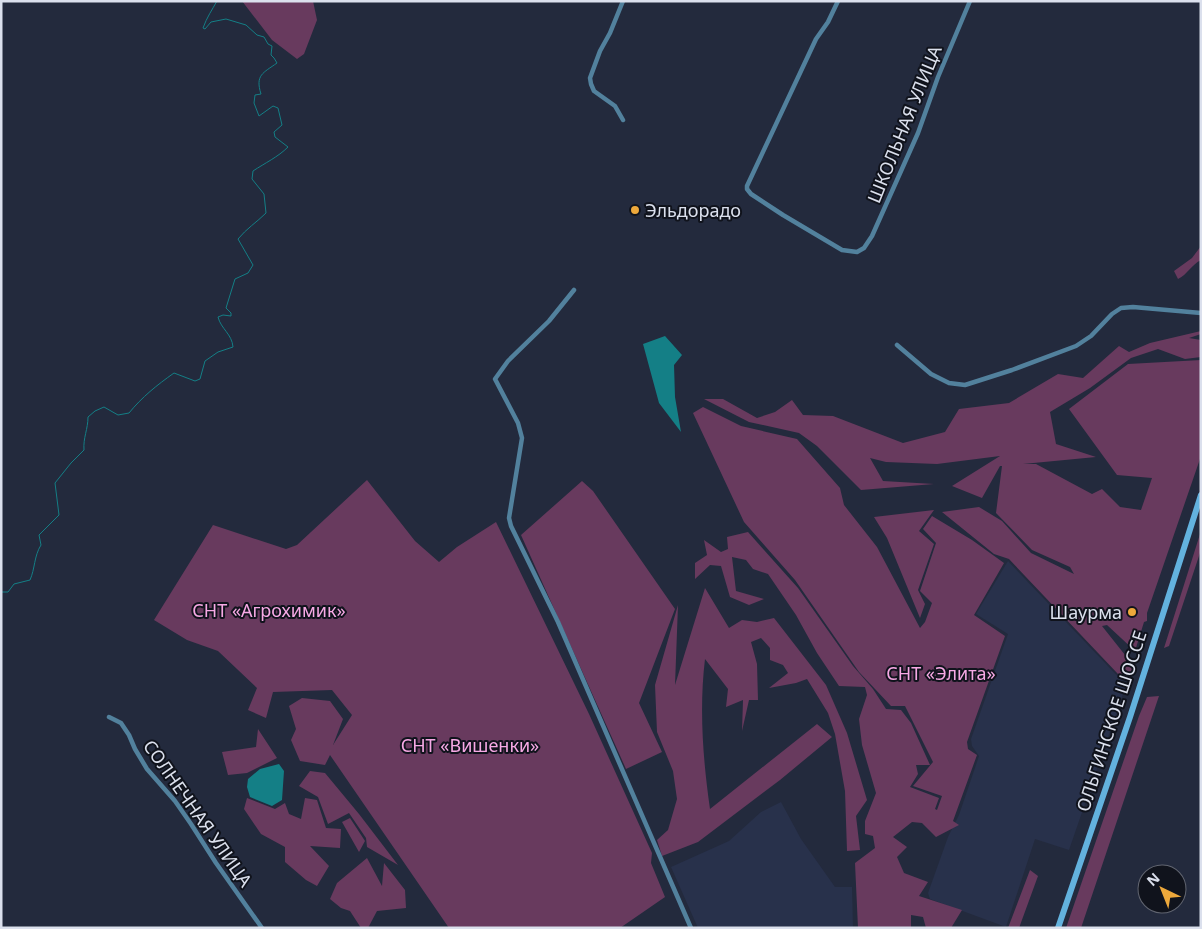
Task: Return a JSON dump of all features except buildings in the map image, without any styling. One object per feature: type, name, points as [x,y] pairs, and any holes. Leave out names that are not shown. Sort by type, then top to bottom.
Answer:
[{"type":"main road","name":"ОЛЬГИНСКОЕ ШОССЕ","points":[[1058,928],[1130,717],[1201,495]]},
{"type":"street","points":[[623,120],[615,106],[594,91],[590,78],[600,51],[624,1]]},
{"type":"street","name":"ШКОЛЬНАЯ УЛИЦА","points":[[838,1],[828,22],[816,39],[747,186],[747,190],[783,215],[842,250],[857,252],[864,248],[872,236],[918,133],[938,77],[970,1]]},
{"type":"street","points":[[574,290],[549,321],[508,361],[495,380],[518,423],[522,438],[509,518],[515,536],[558,622],[691,928]]},
{"type":"street","points":[[897,345],[931,374],[949,383],[960,385],[1047,357],[1083,342],[1112,314],[1121,308],[1133,307],[1201,313]]},
{"type":"street","name":"СОЛНЕЧНАЯ УЛИЦА","points":[[109,717],[121,723],[130,735],[135,749],[147,769],[175,801],[262,928]]},
{"type":"shaded area","points":[[665,336],[682,355],[674,365],[675,397],[681,432],[659,403],[643,344]]},
{"type":"shaded area","points":[[1008,561],[1126,685],[1069,850],[1035,839],[1006,927],[930,899],[928,893],[948,837],[959,815],[979,756],[972,746],[971,739],[1008,634],[976,614]]},
{"type":"shaded area","points":[[279,764],[284,771],[282,800],[272,806],[250,797],[247,787],[248,779],[260,769]]},
{"type":"shaded area","points":[[781,802],[801,839],[835,887],[852,887],[853,928],[698,928],[671,867],[729,841],[761,812]]},
{"type":"green space","points":[[242,1],[313,1],[317,20],[304,54],[297,59],[272,40]]},
{"type":"green space","points":[[1201,246],[1201,260],[1178,279],[1174,271],[1192,258]]},
{"type":"green space","points":[[1201,331],[1201,334],[1189,338],[1201,340],[1201,357],[1185,359],[1158,349],[1131,358],[1090,388],[1050,412],[1056,444],[1096,457],[1023,464],[1036,464],[1092,494],[1102,489],[1120,507],[1141,510],[1152,478],[1117,475],[1069,409],[1128,364],[1201,360],[1201,456],[1147,613],[1147,621],[1144,622],[1135,651],[1107,625],[1102,626],[1133,665],[1130,676],[1118,674],[1009,559],[994,554],[942,512],[979,507],[1002,521],[1031,553],[1074,574],[1070,567],[1032,550],[996,513],[1002,466],[1000,466],[982,498],[952,486],[1000,456],[937,464],[886,462],[870,458],[883,481],[934,484],[861,490],[817,446],[799,433],[749,422],[704,399],[723,399],[757,418],[775,412],[792,400],[803,415],[833,416],[903,443],[945,432],[959,409],[1009,403],[1058,374],[1083,378],[1119,346],[1129,352],[1150,343]]},
{"type":"green space","name":"СНТ «Элита»","points":[[703,407],[741,426],[797,439],[840,488],[844,505],[877,547],[920,628],[925,622],[932,603],[920,591],[936,543],[923,529],[932,516],[972,540],[1004,563],[974,615],[1005,636],[967,742],[968,749],[977,755],[953,821],[959,825],[936,837],[922,823],[912,822],[893,837],[907,847],[897,857],[904,873],[928,882],[919,896],[962,910],[951,928],[926,928],[923,917],[911,915],[911,928],[858,928],[855,863],[875,848],[873,836],[865,834],[865,821],[876,793],[862,745],[859,719],[867,695],[865,687],[839,686],[817,653],[796,615],[768,574],[753,569],[746,560],[732,557],[736,591],[764,599],[749,605],[730,597],[721,566],[710,565],[695,579],[695,563],[707,555],[704,540],[721,552],[728,549],[727,537],[748,532],[798,588],[853,666],[873,689],[886,709],[901,710],[911,723],[930,765],[916,765],[918,774],[910,787],[939,798],[935,809],[937,810],[942,796],[913,786],[933,762],[905,706],[891,706],[859,672],[795,580],[744,522],[693,413]]},
{"type":"green space","name":"СНТ «Вишенки»","points":[[367,480],[415,541],[439,562],[457,547],[496,522],[589,714],[652,853],[651,863],[665,897],[620,928],[449,928],[330,755],[325,765],[300,761],[291,740],[296,729],[289,706],[302,698],[330,701],[343,719],[333,745],[352,715],[332,690],[273,692],[266,718],[248,710],[257,688],[218,651],[187,640],[154,620],[213,525],[286,549],[297,545]]},
{"type":"green space","points":[[582,481],[593,491],[675,609],[639,703],[662,752],[626,769],[521,535]]},
{"type":"green space","points":[[934,510],[919,531],[934,544],[918,590],[925,604],[920,618],[887,538],[874,517]]},
{"type":"green space","points":[[1201,531],[1201,550],[1169,646],[1164,648]]},
{"type":"green space","points":[[705,588],[729,628],[742,620],[757,622],[774,618],[826,685],[847,733],[867,800],[856,816],[860,850],[847,851],[845,791],[835,734],[828,713],[807,679],[769,688],[788,673],[783,665],[770,660],[770,648],[761,638],[751,642],[757,664],[758,700],[749,700],[742,731],[743,700],[726,707],[728,689],[705,659],[702,697],[703,734],[705,772],[710,809],[817,724],[832,737],[780,780],[698,842],[662,856],[657,840],[668,830],[677,799],[673,771],[657,732],[655,685],[678,605],[675,685]]},
{"type":"green space","points":[[1159,696],[1081,928],[1066,928],[1139,716],[1147,697]]},
{"type":"green space","points":[[258,729],[277,758],[247,773],[228,775],[222,752],[256,747]]},
{"type":"green space","points":[[310,771],[325,773],[398,865],[367,847],[366,838],[349,813],[328,824],[318,797],[299,786]]},
{"type":"green space","points":[[247,798],[275,809],[285,803],[289,814],[301,819],[305,798],[317,800],[326,828],[341,829],[340,848],[310,846],[329,866],[317,886],[306,880],[285,862],[285,847],[261,834],[244,809]]},
{"type":"green space","points":[[350,818],[365,841],[359,852],[342,822]]},
{"type":"green space","points":[[367,858],[382,886],[384,863],[405,890],[406,908],[377,911],[368,928],[361,928],[350,911],[341,908],[330,899],[337,883]]},
{"type":"green space","points":[[1030,870],[1038,876],[1019,928],[1008,928]]},
{"type":"waterway","points":[[1,592],[8,592],[14,584],[30,580],[41,545],[39,535],[59,515],[55,483],[84,450],[88,417],[104,407],[118,415],[129,413],[150,392],[174,373],[195,381],[200,379],[205,361],[218,352],[233,347],[231,339],[218,317],[223,315],[231,316],[231,313],[226,308],[235,279],[248,273],[253,265],[238,239],[266,213],[264,194],[252,179],[253,171],[288,147],[275,137],[274,132],[282,125],[278,108],[273,106],[259,116],[254,103],[255,95],[261,94],[259,88],[260,78],[277,63],[271,55],[272,46],[268,44],[264,37],[257,35],[246,25],[226,19],[211,22],[205,29],[203,28],[217,1]]},
{"type":"place","name":"Эльдорадо","points":[[635,210]]},
{"type":"place","name":"Шаурма","points":[[1132,612]]},
{"type":"park label","name":"СНТ «Агрохимик»","points":[[269,610]]}]
